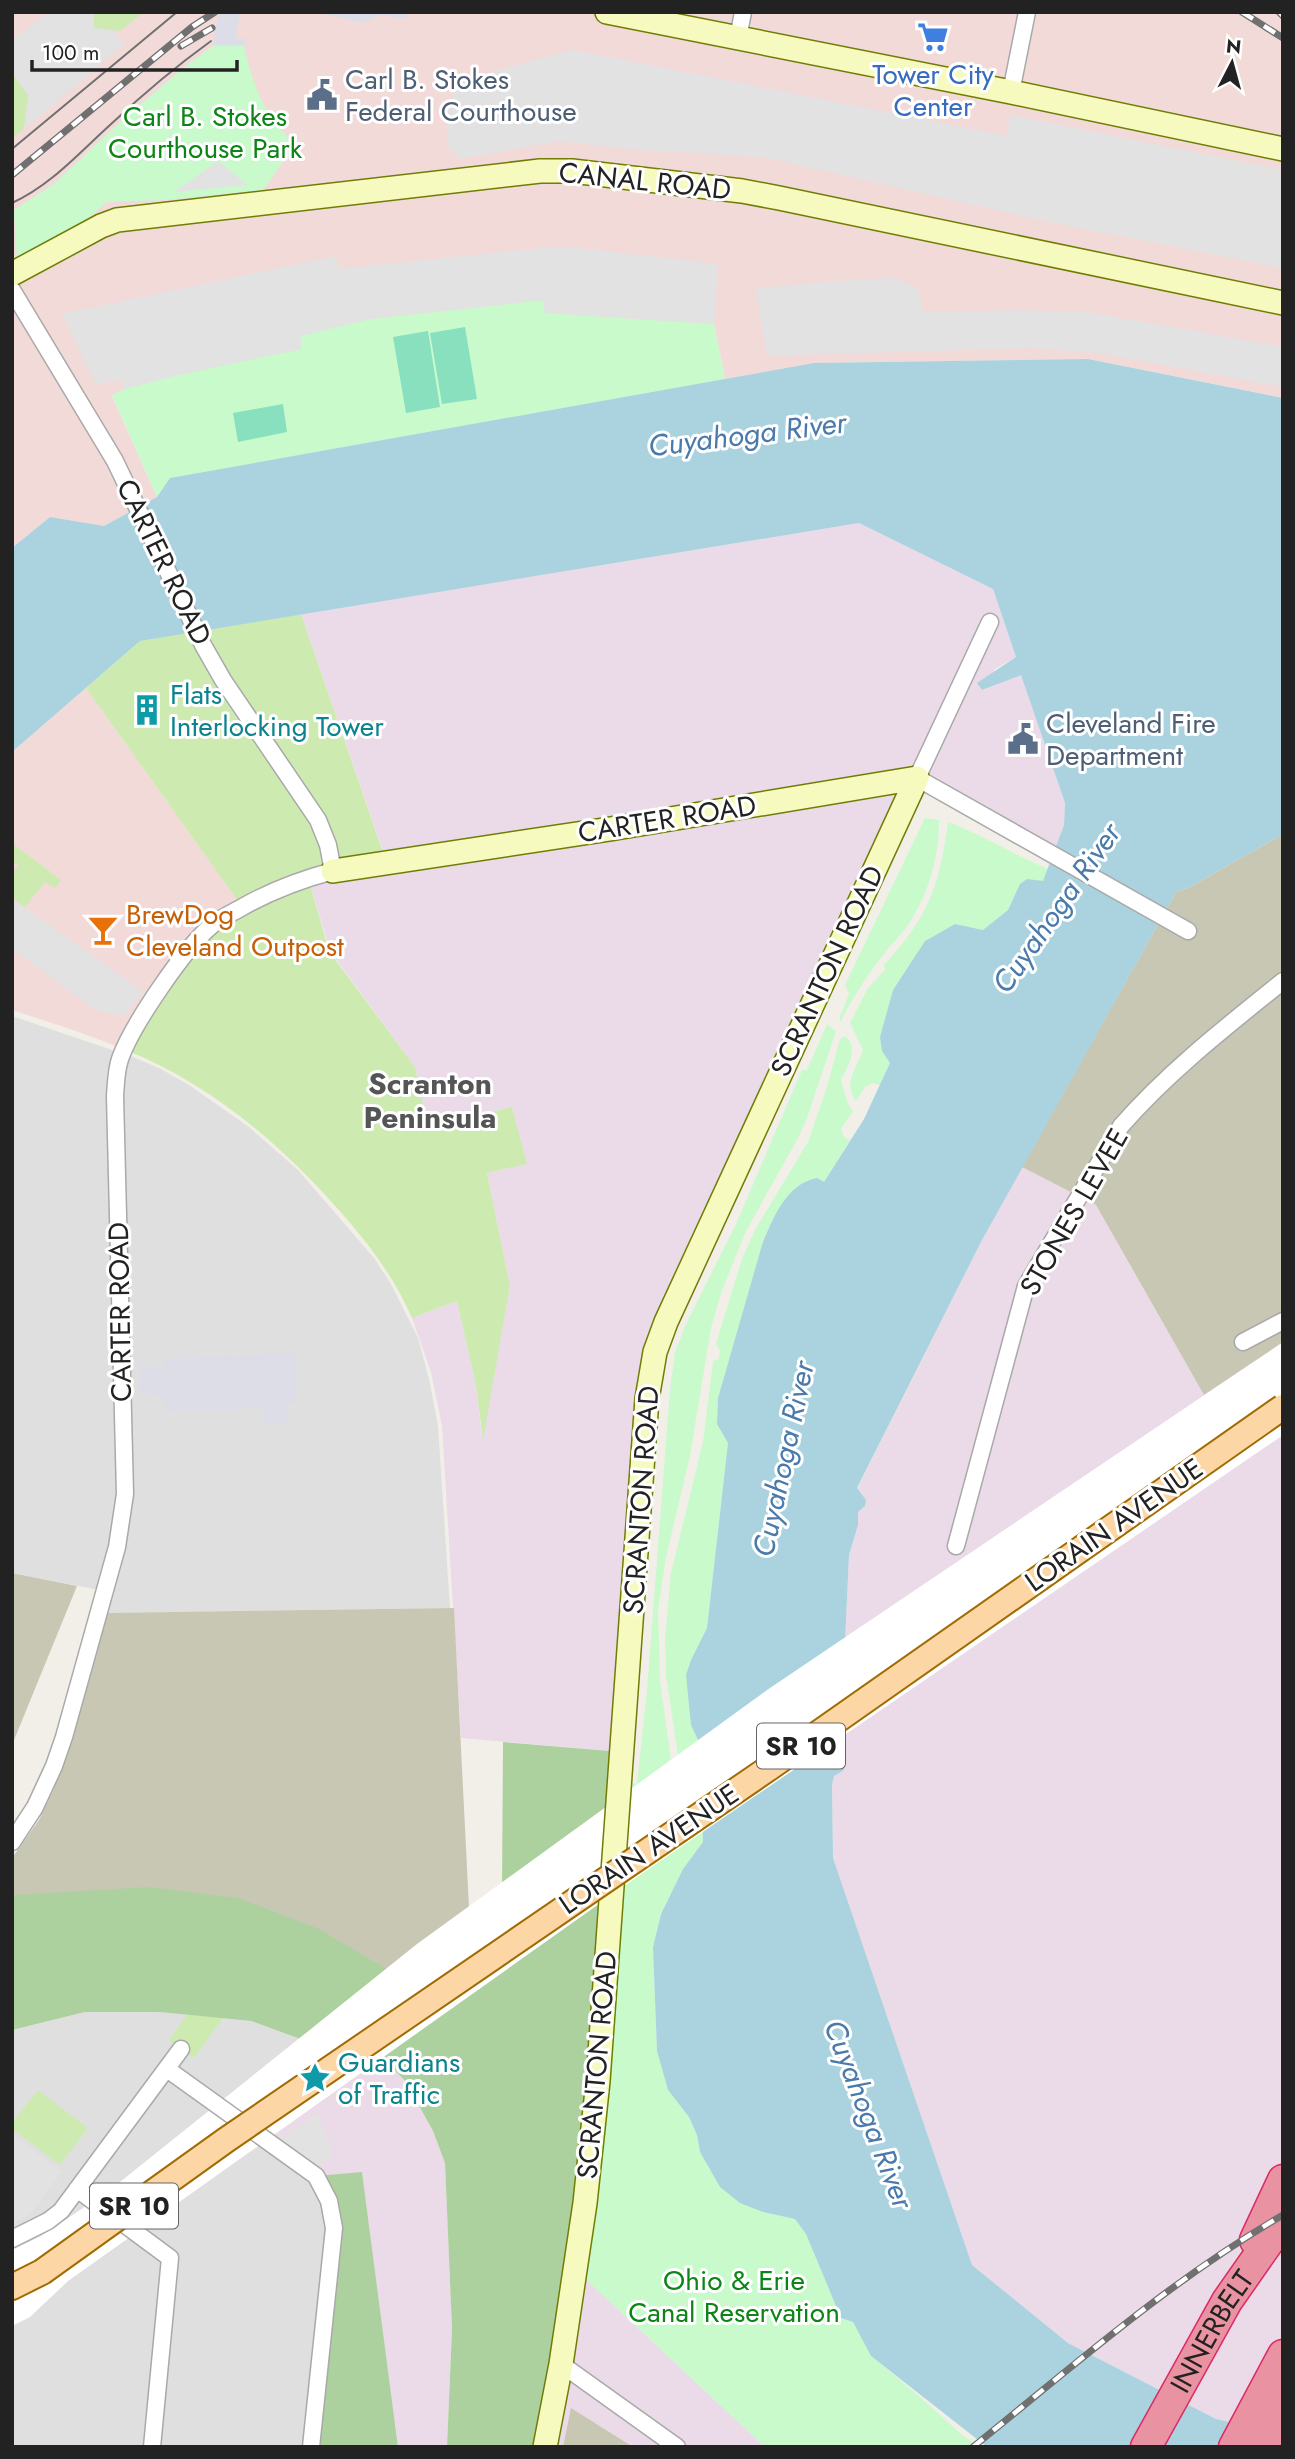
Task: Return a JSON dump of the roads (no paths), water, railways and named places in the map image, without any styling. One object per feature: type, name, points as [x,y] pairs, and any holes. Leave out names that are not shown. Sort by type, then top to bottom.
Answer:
[{"type":"highway","points":[[1227,2301],[1283,2180]]},
{"type":"highway","name":"INNERBELT","points":[[1146,2447],[1227,2301],[1283,2221]]},
{"type":"highway","points":[[1234,2447],[1283,2355]]},
{"type":"highway","points":[[1263,2447],[1283,2405]]},
{"type":"main road","name":"LORAIN AVENUE","points":[[12,2287],[42,2272],[226,2140],[769,1768],[1283,1407]]},
{"type":"street","points":[[607,12],[1283,149]]},
{"type":"street","points":[[738,38],[743,12]]},
{"type":"street","points":[[1010,92],[1027,12]]},
{"type":"street","name":"CANAL ROAD","points":[[12,274],[117,220],[540,171],[572,171],[767,195],[1283,303]]},
{"type":"street","name":"CARTER ROAD","points":[[12,290],[115,461],[223,680],[318,820],[328,845],[333,871]]},
{"type":"street","name":"SCRANTON ROAD","points":[[545,2447],[561,2364],[585,2203],[598,2081],[647,1399],[655,1352],[717,1208],[990,622]]},
{"type":"street","points":[[917,778],[1188,931]]},
{"type":"street","name":"CARTER ROAD","points":[[12,1842],[35,1807],[61,1746],[123,1518],[125,1494],[115,1096],[120,1058],[147,1008],[197,942],[212,925],[268,892],[298,880],[333,871],[917,778]]},
{"type":"street","name":"STONES LEVEE","points":[[956,1546],[1026,1286],[1121,1126],[1139,1106],[1283,981]]},
{"type":"street","points":[[1243,1342],[1283,1321]]},
{"type":"street","points":[[12,2239],[48,2221],[61,2211],[181,2049]]},
{"type":"street","points":[[167,2069],[316,2176],[329,2202],[334,2228],[311,2447]]},
{"type":"street","points":[[77,2189],[170,2258],[152,2447]]},
{"type":"street","points":[[561,2364],[677,2447]]},
{"type":"water","name":"Cuyahoga River","points":[[1088,359],[1283,398],[1283,834],[1192,886],[1176,892],[982,1240],[857,1488],[866,1500],[865,1506],[858,1512],[858,1525],[849,1555],[840,1750],[845,1761],[844,1770],[834,1776],[832,1785],[833,1858],[972,2265],[1068,2343],[1216,2419],[1283,2434],[1283,2447],[987,2447],[871,2356],[853,2322],[841,2318],[806,2234],[795,2219],[763,2212],[740,2203],[720,2187],[700,2152],[697,2135],[689,2117],[668,2090],[657,2051],[653,1947],[661,1914],[683,1869],[703,1842],[699,1742],[691,1725],[686,1675],[707,1628],[728,1443],[717,1424],[718,1398],[762,1245],[776,1214],[789,1195],[806,1181],[817,1178],[824,1182],[864,1119],[890,1063],[882,1051],[880,1037],[893,990],[925,941],[955,924],[983,930],[1008,910],[1020,884],[1027,879],[1043,881],[1064,825],[1065,803],[1021,675],[982,690],[977,683],[1016,657],[993,589],[859,523],[140,641],[12,752],[12,548],[50,517],[104,526],[157,497],[170,478],[814,363]]},
{"type":"tram line","points":[[12,149],[177,12]]},
{"type":"tram line","points":[[12,203],[52,178],[147,92],[211,41]]},
{"type":"railway","points":[[12,175],[192,27],[215,12]]},
{"type":"railway","points":[[1242,12],[1283,38]]},
{"type":"railway","points":[[1279,12],[1283,16]]},
{"type":"railway","points":[[181,46],[212,28]]},
{"type":"railway","points":[[973,2447],[1162,2296],[1201,2267],[1283,2215]]},
{"type":"place","name":"Tower City Center","points":[[933,37]]},
{"type":"place","name":"Carl B. Stokes Federal Courthouse","points":[[322,95]]},
{"type":"place","name":"Flats Interlocking Tower","points":[[147,710]]},
{"type":"place","name":"Cleveland Fire Department","points":[[1023,739]]},
{"type":"place","name":"BrewDog Cleveland Outpost","points":[[103,930]]},
{"type":"place","name":"Guardians of Traffic","points":[[315,2078]]},
{"type":"district","name":"Scranton Peninsula","points":[[430,1100]]},
{"type":"park label","name":"Carl B. Stokes Courthouse Park","points":[[205,132]]},
{"type":"park label","name":"Ohio & Erie Canal Reservation","points":[[734,2296]]}]
